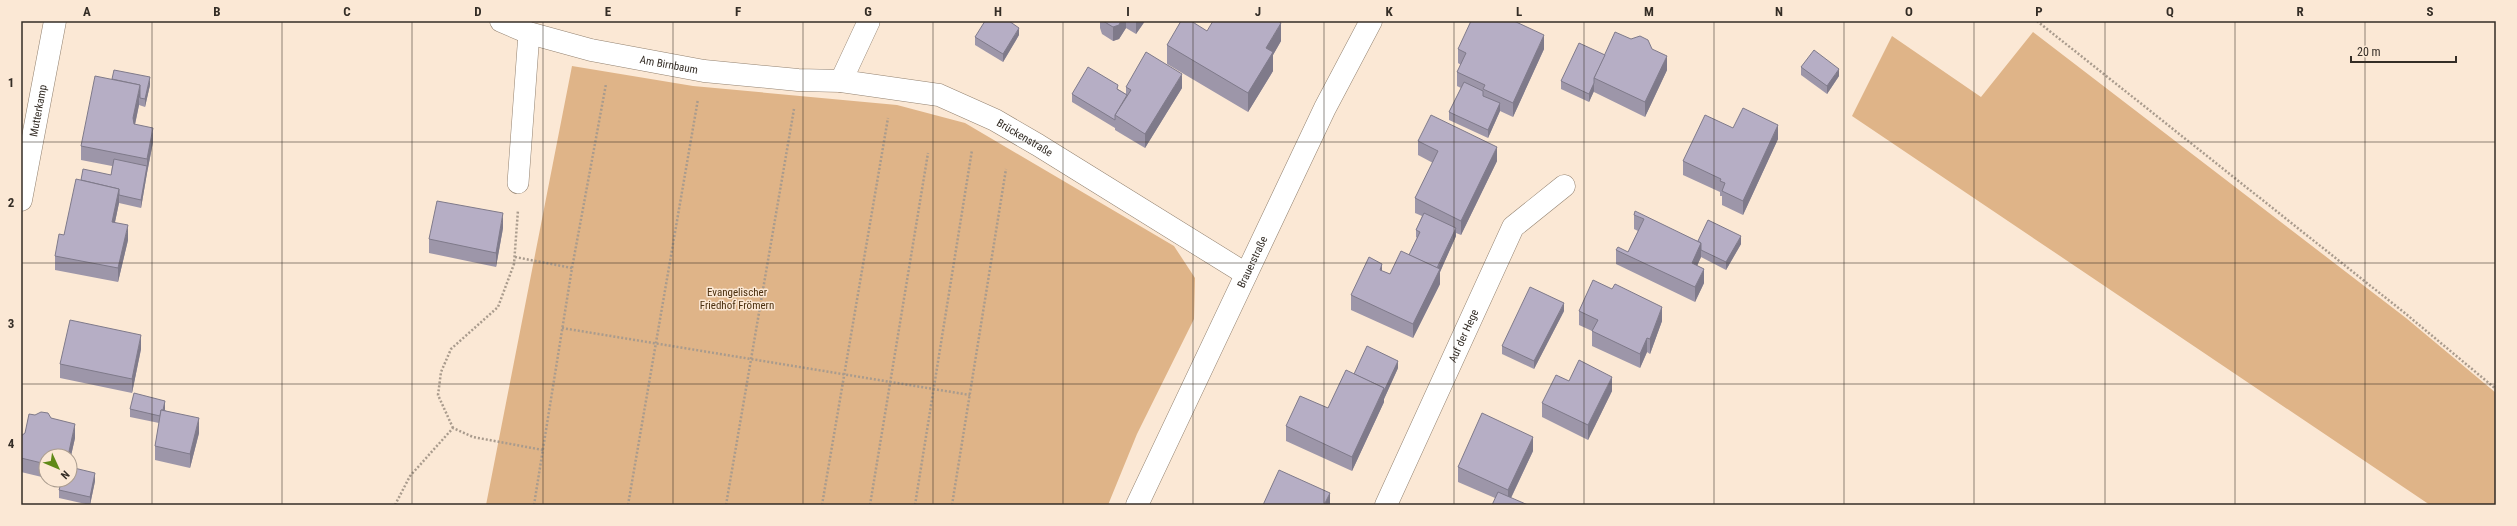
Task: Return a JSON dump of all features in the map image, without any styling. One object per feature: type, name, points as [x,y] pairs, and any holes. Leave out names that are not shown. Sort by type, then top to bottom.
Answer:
[{"type":"street","name":"Mutterkamp","points":[[21,200],[55,21]]},
{"type":"street","name":"Am Birnbaum","points":[[501,21],[529,33],[591,50],[704,71],[798,80],[841,81]]},
{"type":"street","points":[[841,81],[869,21]]},
{"type":"street","name":"Brauerstraße","points":[[1137,505],[1325,108],[1371,21]]},
{"type":"street","name":"Brückenstraße","points":[[841,81],[939,96],[995,120],[1246,274]]},
{"type":"street","name":"Auf der Hege","points":[[1386,505],[1513,227],[1564,186]]},
{"type":"lane","points":[[518,183],[529,33]]},
{"type":"path","points":[[2037,21],[2406,314],[2496,389]]},
{"type":"path","points":[[534,505],[572,268],[606,79]]},
{"type":"path","points":[[628,505],[699,93]]},
{"type":"path","points":[[726,505],[795,104]]},
{"type":"path","points":[[822,505],[888,116],[881,115]]},
{"type":"path","points":[[915,505],[972,150]]},
{"type":"path","points":[[870,505],[928,153]]},
{"type":"path","points":[[952,505],[1006,169]]},
{"type":"path","points":[[518,183],[515,257],[506,290],[498,307],[451,349],[441,372],[438,395],[453,428],[473,437],[543,450]]},
{"type":"path","points":[[515,257],[572,268]]},
{"type":"path","points":[[562,328],[656,342],[970,395]]},
{"type":"path","points":[[395,505],[410,476],[453,428]]},
{"type":"green space","points":[[2033,32],[2406,318],[2496,393],[2496,505],[2430,505],[1852,116],[1892,36],[1981,97]]},
{"type":"green space","name":"Evangelischer Friedhof Frömern","points":[[572,66],[693,86],[897,105],[965,123],[1174,246],[1195,278],[1194,319],[1137,434],[1108,505],[486,505]]},
{"type":"building","points":[[985,21],[1009,21],[1019,28],[1003,54],[975,37]]},
{"type":"building","points":[[1103,21],[1121,21],[1119,25],[1113,27]]},
{"type":"building","points":[[1181,21],[1191,21],[1207,31],[1213,21],[1278,21],[1281,23],[1266,48],[1273,52],[1248,93],[1167,45]]},
{"type":"building","points":[[1471,21],[1514,21],[1544,35],[1513,103],[1483,89],[1485,85],[1457,72],[1466,53],[1458,49]]},
{"type":"building","points":[[1615,32],[1631,39],[1640,36],[1648,40],[1652,49],[1667,56],[1645,102],[1594,78]]},
{"type":"building","points":[[1579,43],[1605,55],[1594,78],[1594,83],[1589,94],[1561,81]]},
{"type":"building","points":[[1814,50],[1839,69],[1827,86],[1801,67]]},
{"type":"building","points":[[1146,52],[1182,74],[1145,134],[1115,115],[1131,90],[1126,87]]},
{"type":"building","points":[[1088,67],[1118,85],[1117,89],[1127,95],[1115,115],[1115,120],[1072,94]]},
{"type":"building","points":[[114,70],[150,77],[145,99],[140,98],[140,85],[112,79]]},
{"type":"building","points":[[95,76],[140,85],[133,118],[134,124],[153,128],[147,159],[81,146]]},
{"type":"building","points":[[1464,82],[1483,91],[1483,96],[1500,103],[1488,130],[1449,112]]},
{"type":"building","points":[[1743,108],[1778,125],[1743,201],[1722,191],[1725,183],[1720,181],[1721,179],[1683,161],[1705,115],[1733,128]]},
{"type":"building","points":[[1431,115],[1497,147],[1461,221],[1415,198],[1438,151],[1418,141]]},
{"type":"building","points":[[114,159],[147,166],[141,200],[119,195],[119,189],[81,180],[83,169],[111,175]]},
{"type":"building","points":[[76,179],[119,189],[112,222],[128,225],[118,268],[55,256],[59,234],[64,235]]},
{"type":"building","points":[[437,201],[503,213],[496,253],[429,239]]},
{"type":"building","points":[[1635,211],[1701,243],[1692,263],[1704,269],[1695,287],[1616,250],[1618,247],[1628,252],[1644,219],[1634,215]]},
{"type":"building","points":[[1424,213],[1456,228],[1437,268],[1409,255],[1420,232],[1416,230]]},
{"type":"building","points":[[1708,220],[1741,236],[1726,262],[1701,250],[1701,243],[1698,241]]},
{"type":"building","points":[[1401,251],[1440,269],[1413,324],[1351,295],[1369,257],[1382,264],[1380,270],[1390,274]]},
{"type":"building","points":[[1593,280],[1612,289],[1615,284],[1662,307],[1650,339],[1647,338],[1640,354],[1592,331],[1598,320],[1579,311]]},
{"type":"building","points":[[1530,287],[1564,303],[1534,361],[1502,346]]},
{"type":"building","points":[[70,320],[141,335],[132,379],[60,364]]},
{"type":"building","points":[[1367,346],[1398,361],[1384,391],[1384,388],[1354,374]]},
{"type":"building","points":[[1579,360],[1612,377],[1588,425],[1542,403],[1556,375],[1569,381]]},
{"type":"building","points":[[1346,370],[1384,388],[1352,457],[1286,426],[1300,396],[1328,408]]},
{"type":"building","points":[[134,393],[165,401],[160,416],[130,409]]},
{"type":"building","points":[[161,410],[199,418],[190,454],[155,446]]},
{"type":"building","points":[[41,412],[48,413],[51,418],[75,424],[70,448],[38,448],[38,462],[21,458],[21,436],[25,433],[29,414],[35,415]]},
{"type":"building","points":[[1482,413],[1533,437],[1508,490],[1458,467]]},
{"type":"building","points":[[78,469],[95,473],[90,497],[59,490],[60,488],[78,488]]},
{"type":"building","points":[[1279,470],[1330,493],[1324,505],[1263,505]]},
{"type":"building","points":[[1498,492],[1528,505],[1492,505]]}]
